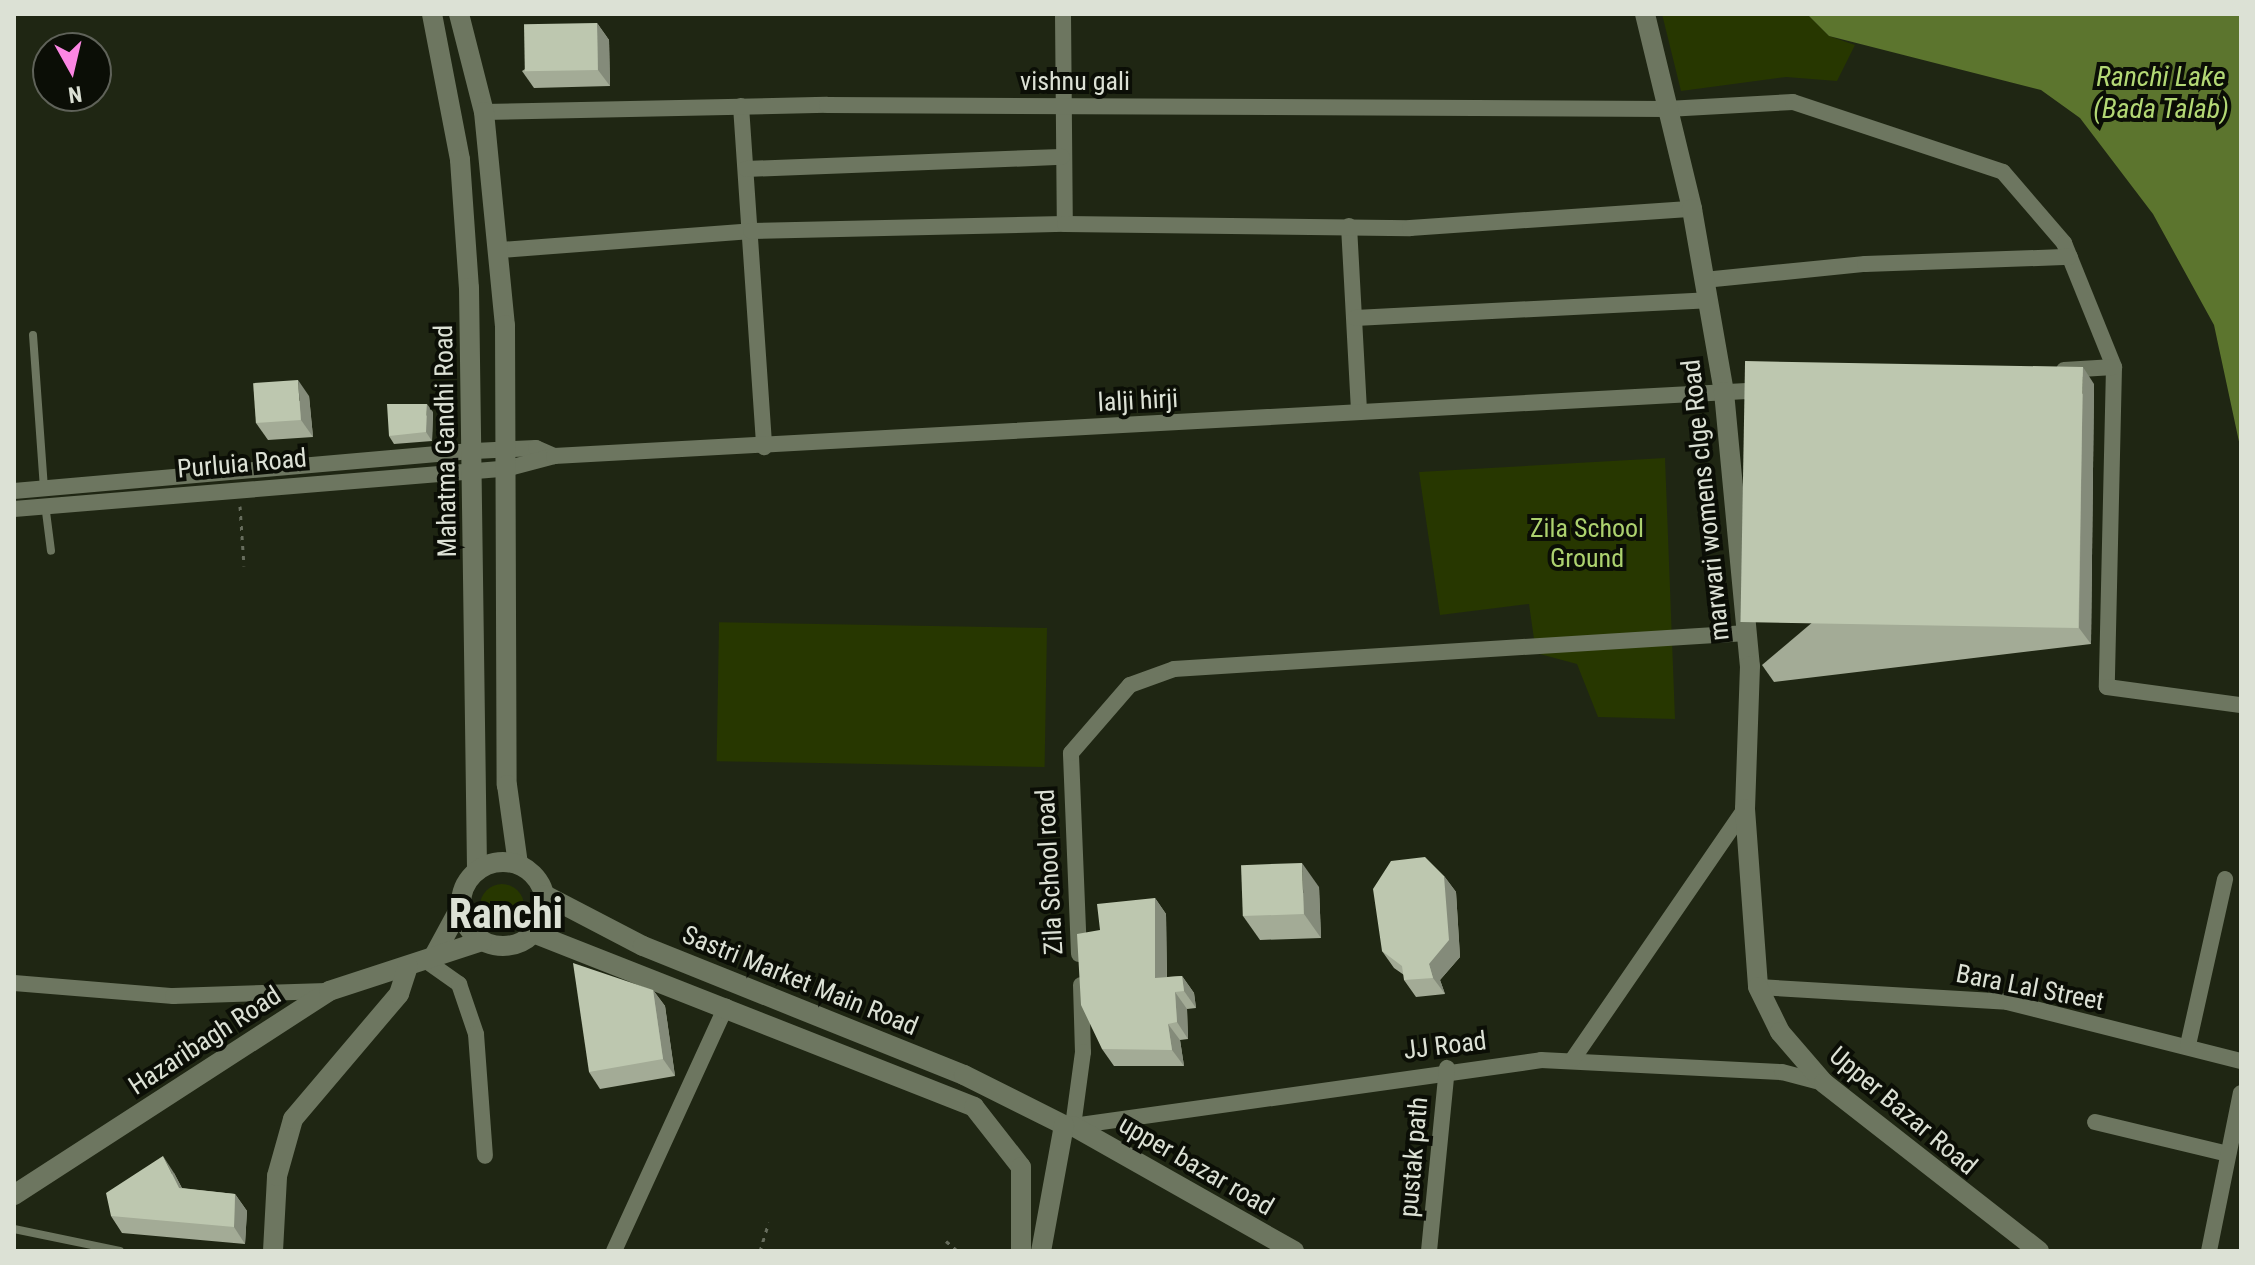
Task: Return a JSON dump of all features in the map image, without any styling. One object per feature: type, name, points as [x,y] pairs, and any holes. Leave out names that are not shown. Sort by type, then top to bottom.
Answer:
[{"type":"main road","name":"Mahatma Gandhi Road","points":[[432,14],[460,160],[474,460],[477,870]]},
{"type":"main road","points":[[459,14],[484,112],[500,250],[509,459],[506,770],[518,864],[545,895],[533,933],[509,946],[482,941],[460,908]]},
{"type":"main road","name":"marwari womens clge Road","points":[[1645,14],[1692,209],[1724,392],[1747,633],[1745,809],[1758,987]]},
{"type":"main road","points":[[273,1251],[277,1176],[293,1119],[399,994],[460,908],[477,870],[518,864]]},
{"type":"main road","name":"Sastri Market Main Road","points":[[545,895],[643,946],[1038,1109],[1069,1127]]},
{"type":"main road","points":[[533,933],[726,1006],[974,1107],[1021,1167],[1021,1251]]},
{"type":"main road","name":"Hazaribagh Road","points":[[14,1195],[329,991],[482,941]]},
{"type":"main road","name":"Upper Bazar Road","points":[[1758,987],[1780,1032],[1824,1083],[2039,1251]]},
{"type":"main road","points":[[1041,1251],[1069,1127]]},
{"type":"main road","name":"upper bazar road","points":[[1069,1127],[1294,1251]]},
{"type":"street","points":[[1063,14],[1065,224]]},
{"type":"street","name":"vishnu gali","points":[[484,112],[741,106],[1062,105],[1667,109],[1793,102],[2003,172],[2070,257],[2114,367]]},
{"type":"street","points":[[741,106],[764,447]]},
{"type":"street","points":[[746,169],[1062,157]]},
{"type":"street","points":[[500,250],[751,231],[1065,224],[1477,226],[1692,209]]},
{"type":"street","points":[[1349,226],[1359,412]]},
{"type":"street","points":[[1355,318],[1706,290],[1865,264],[2070,257]]},
{"type":"street","points":[[2051,371],[2114,367],[2107,687],[2241,705]]},
{"type":"street","name":"lalji hirji","points":[[474,460],[764,447],[1786,388]]},
{"type":"street","name":"Purluia Road","points":[[14,491],[474,460]]},
{"type":"street","name":"Purluia Road","points":[[14,509],[238,489],[474,460]]},
{"type":"street","name":"Zila School road","points":[[1069,1127],[1083,1052],[1071,753],[1130,685],[1174,669],[1747,633]]},
{"type":"street","points":[[1573,1059],[1745,809]]},
{"type":"street","points":[[2188,1045],[2225,879]]},
{"type":"street","points":[[422,960],[459,984],[476,1034],[485,1156]]},
{"type":"street","points":[[14,983],[173,996],[329,991]]},
{"type":"street","name":"Bara Lal Street","points":[[1758,987],[2007,1002],[2188,1045],[2241,1061]]},
{"type":"street","points":[[614,1251],[726,1006]]},
{"type":"street","name":"JJ Road","points":[[1069,1127],[1447,1068],[1573,1059],[1782,1072],[1824,1083]]},
{"type":"street","name":"pustak path","points":[[1429,1251],[1447,1068]]},
{"type":"street","points":[[2209,1251],[2241,1093]]},
{"type":"street","points":[[2095,1122],[2228,1154]]},
{"type":"lane","points":[[33,335],[51,551]]},
{"type":"lane","points":[[14,1229],[120,1251]]},
{"type":"path","points":[[238,489],[244,566]]},
{"type":"path","points":[[760,1251],[769,1222]]},
{"type":"path","points":[[946,1241],[958,1251]]},
{"type":"green space","points":[[1662,14],[1807,14],[1829,36],[1855,45],[1837,81],[1786,77],[1681,91]]},
{"type":"green space","name":"Zila School Ground","points":[[1665,458],[1675,719],[1598,717],[1577,664],[1536,653],[1529,604],[1440,615],[1419,472]]},
{"type":"green space","points":[[719,622],[1047,628],[1045,767],[717,761]]},
{"type":"green space","points":[[502,884],[517,891],[524,906],[517,921],[502,928],[487,921],[480,906],[487,891]]},
{"type":"water","name":"Ranchi Lake (Bada Talab)","points":[[1807,14],[2241,14],[2241,451],[2214,325],[2153,214],[2080,118],[2041,90],[1829,36]]},
{"type":"building","points":[[597,23],[598,70],[525,71],[524,24]]},
{"type":"building","points":[[1745,361],[2083,367],[2078,628],[1740,622]]},
{"type":"building","points":[[298,380],[301,420],[256,423],[253,383]]},
{"type":"building","points":[[387,404],[427,404],[426,432],[389,436]]},
{"type":"building","points":[[1425,857],[1444,876],[1449,940],[1429,964],[1433,978],[1404,980],[1402,966],[1382,951],[1373,889],[1391,861]]},
{"type":"building","points":[[1302,863],[1304,914],[1243,916],[1241,865]]},
{"type":"building","points":[[1155,898],[1155,978],[1182,976],[1184,991],[1175,992],[1177,1022],[1168,1024],[1172,1050],[1102,1049],[1081,1005],[1077,934],[1100,930],[1097,904]]},
{"type":"building","points":[[573,963],[653,990],[663,1059],[589,1072]]},
{"type":"building","points":[[163,1156],[179,1188],[235,1194],[234,1227],[111,1216],[106,1193]]},
{"type":"district","name":"Ranchi","points":[[506,914]]}]
